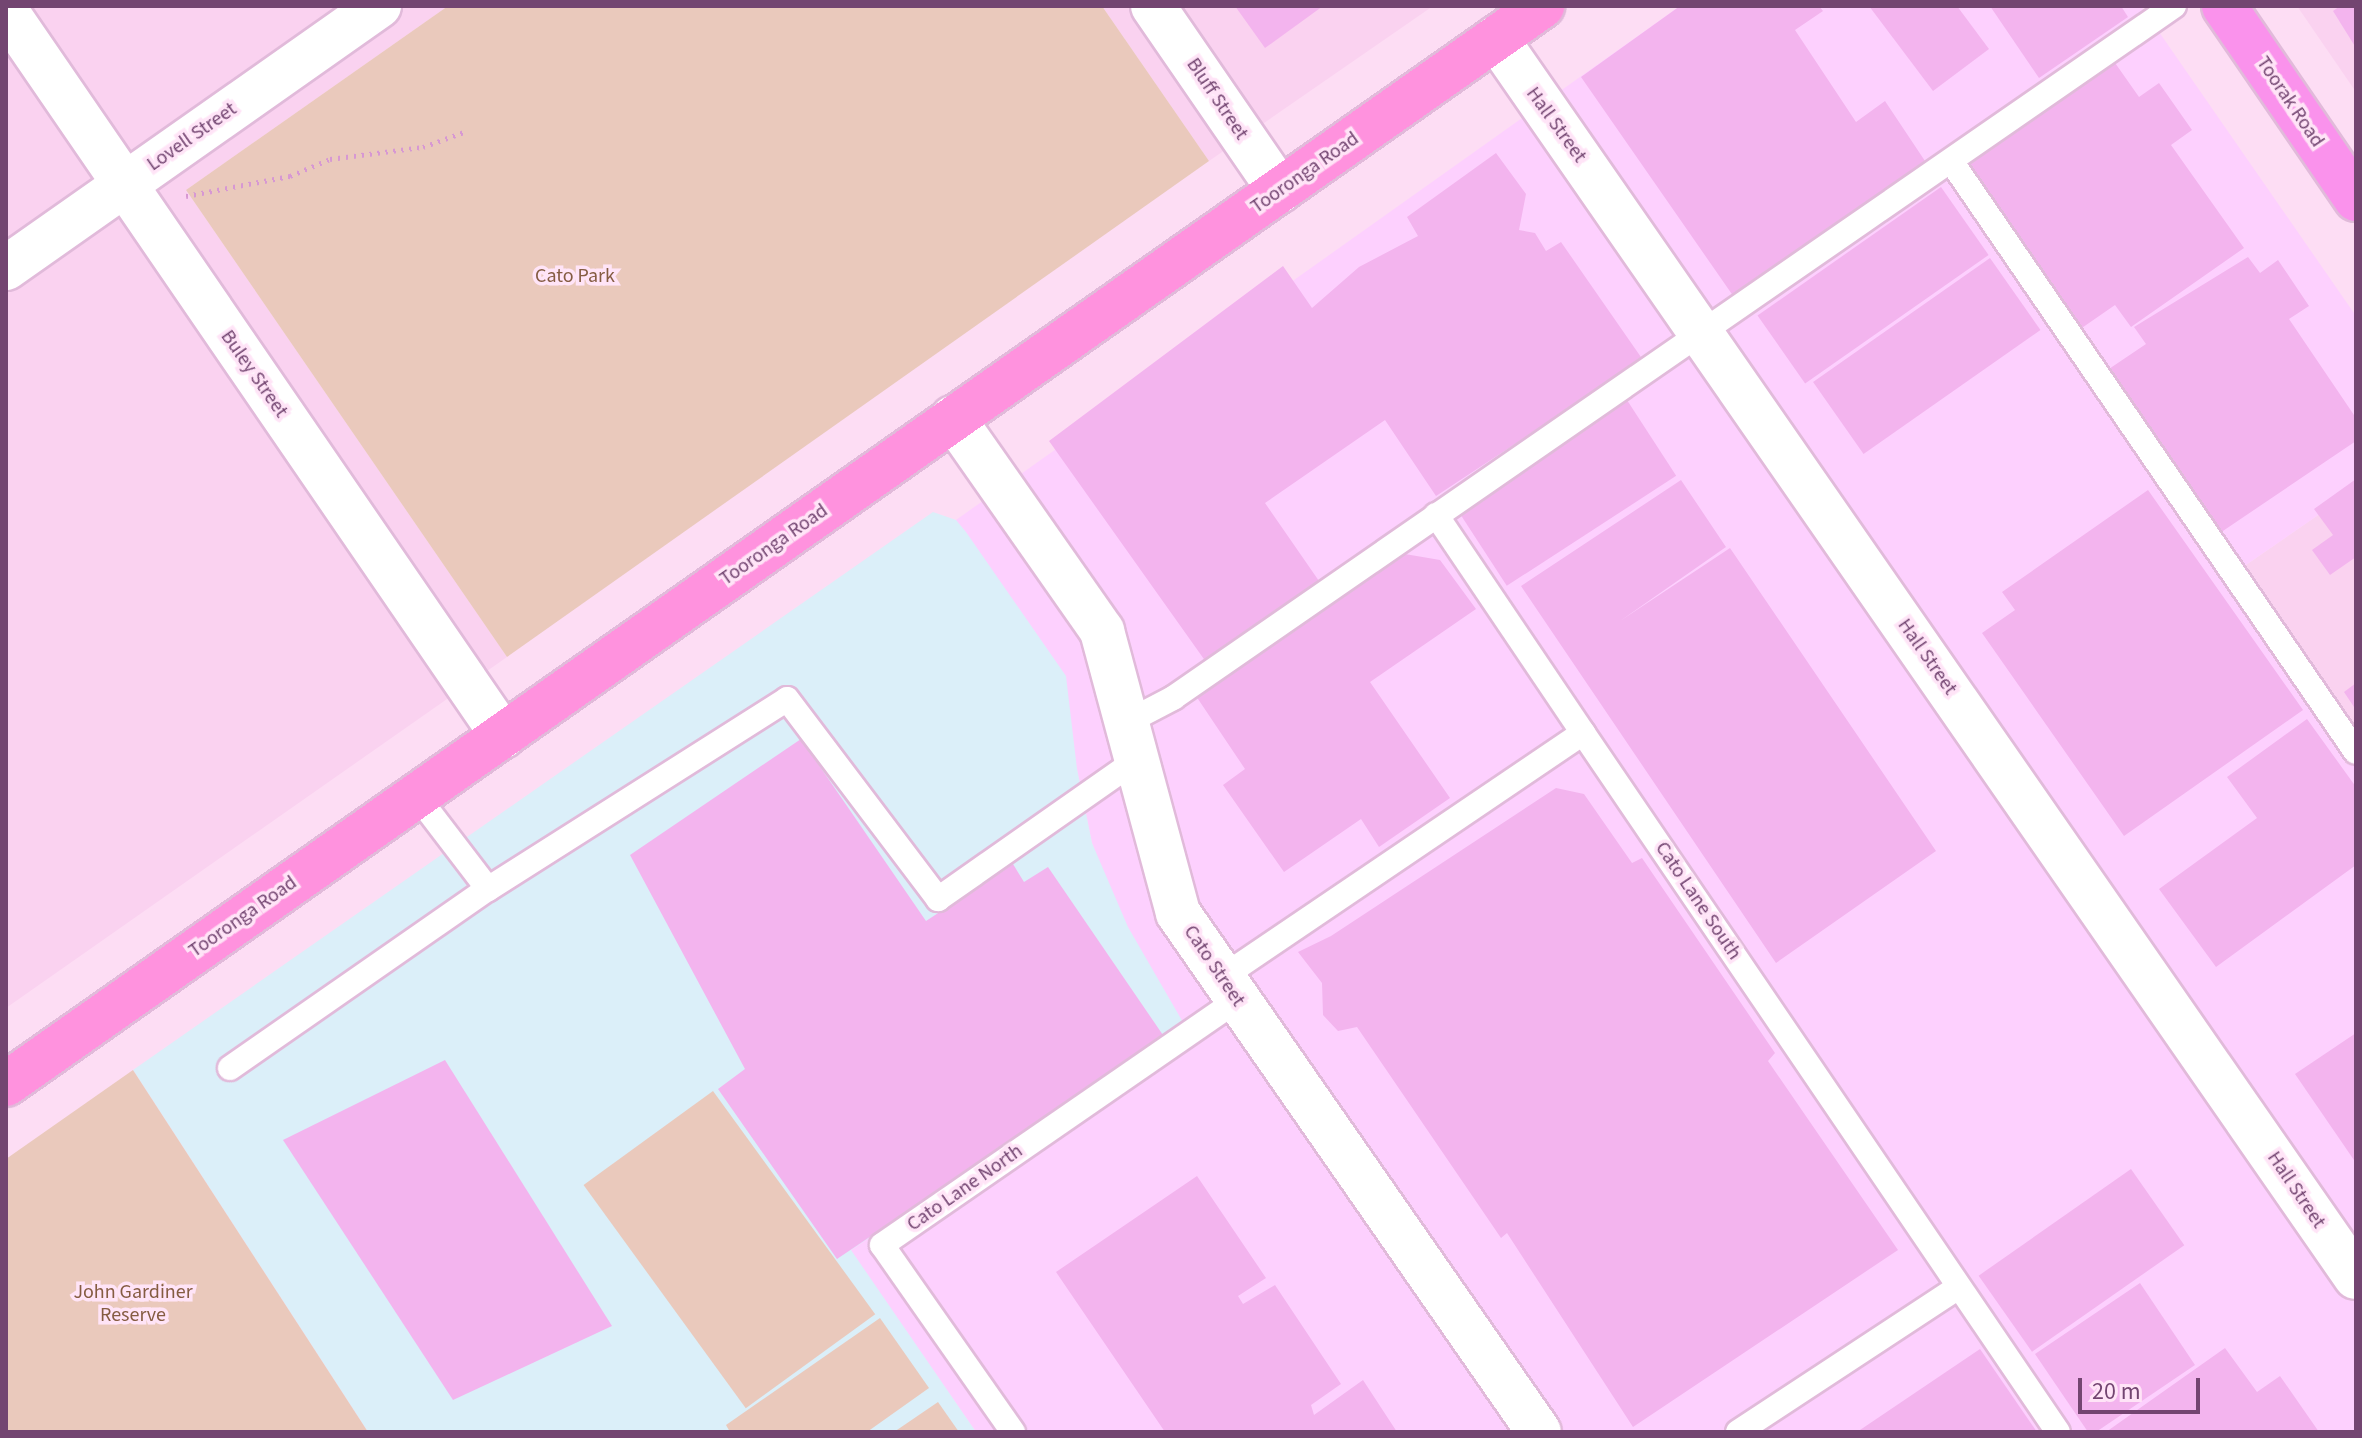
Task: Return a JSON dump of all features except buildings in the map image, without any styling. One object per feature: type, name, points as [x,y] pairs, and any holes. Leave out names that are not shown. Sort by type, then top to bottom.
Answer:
[{"type":"highway","name":"Toorak Road","points":[[2224,6],[2356,199]]},
{"type":"main road","name":"Tooronga Road","points":[[6,1084],[1542,6]]},
{"type":"street","name":"Lovell Street","points":[[6,268],[379,6]]},
{"type":"street","name":"Bluff Street","points":[[1153,6],[1280,191]]},
{"type":"street","name":"Buley Street","points":[[6,11],[503,736]]},
{"type":"street","name":"Hall Street","points":[[1496,38],[1705,333],[2356,1277]]},
{"type":"street","name":"Cato Street","points":[[953,418],[1102,631],[1134,739],[1178,913],[1539,1432]]},
{"type":"lane","points":[[230,1068],[488,889],[787,699],[938,899],[1134,739],[1173,698],[1666,354],[1705,333],[2174,6]]},
{"type":"lane","points":[[1951,161],[2356,752]]},
{"type":"lane","name":"Cato Lane South","points":[[1436,515],[2058,1432]]},
{"type":"lane","points":[[1229,989],[1583,733]]},
{"type":"lane","points":[[417,796],[488,889]]},
{"type":"lane","name":"Cato Lane North","points":[[1013,1432],[882,1245],[1229,989]]},
{"type":"lane","points":[[1738,1432],[1959,1287]]},
{"type":"path","points":[[185,196],[290,176],[330,159],[423,147],[467,131]]},
{"type":"shaded area","points":[[6,6],[448,6],[186,190],[507,657],[6,1008]]},
{"type":"shaded area","points":[[1102,6],[1433,6],[1209,161]]},
{"type":"shaded area","points":[[1680,6],[2141,6],[2356,316],[2356,489],[2243,567],[2356,732],[2356,1432],[976,1432],[850,1250],[1165,1038],[1092,843],[1077,769],[956,520]]},
{"type":"shaded area","points":[[2297,6],[2356,6],[2356,92]]},
{"type":"shaded area","points":[[2356,489],[2356,732],[2243,567]]},
{"type":"shaded area","points":[[933,512],[956,520],[966,532],[1066,676],[1077,769],[1092,843],[1128,927],[1184,1024],[851,1250],[976,1432],[368,1432],[133,1070]]},
{"type":"green space","name":"Cato Park","points":[[448,6],[1102,6],[1209,161],[507,657],[186,190]]},
{"type":"green space","name":"John Gardiner Reserve","points":[[133,1070],[368,1432],[6,1432],[6,1159]]},
{"type":"green space","points":[[713,1091],[875,1314],[746,1408],[584,1185]]},
{"type":"green space","points":[[880,1318],[929,1388],[867,1432],[730,1432],[726,1425]]},
{"type":"green space","points":[[938,1402],[959,1432],[894,1432]]}]
